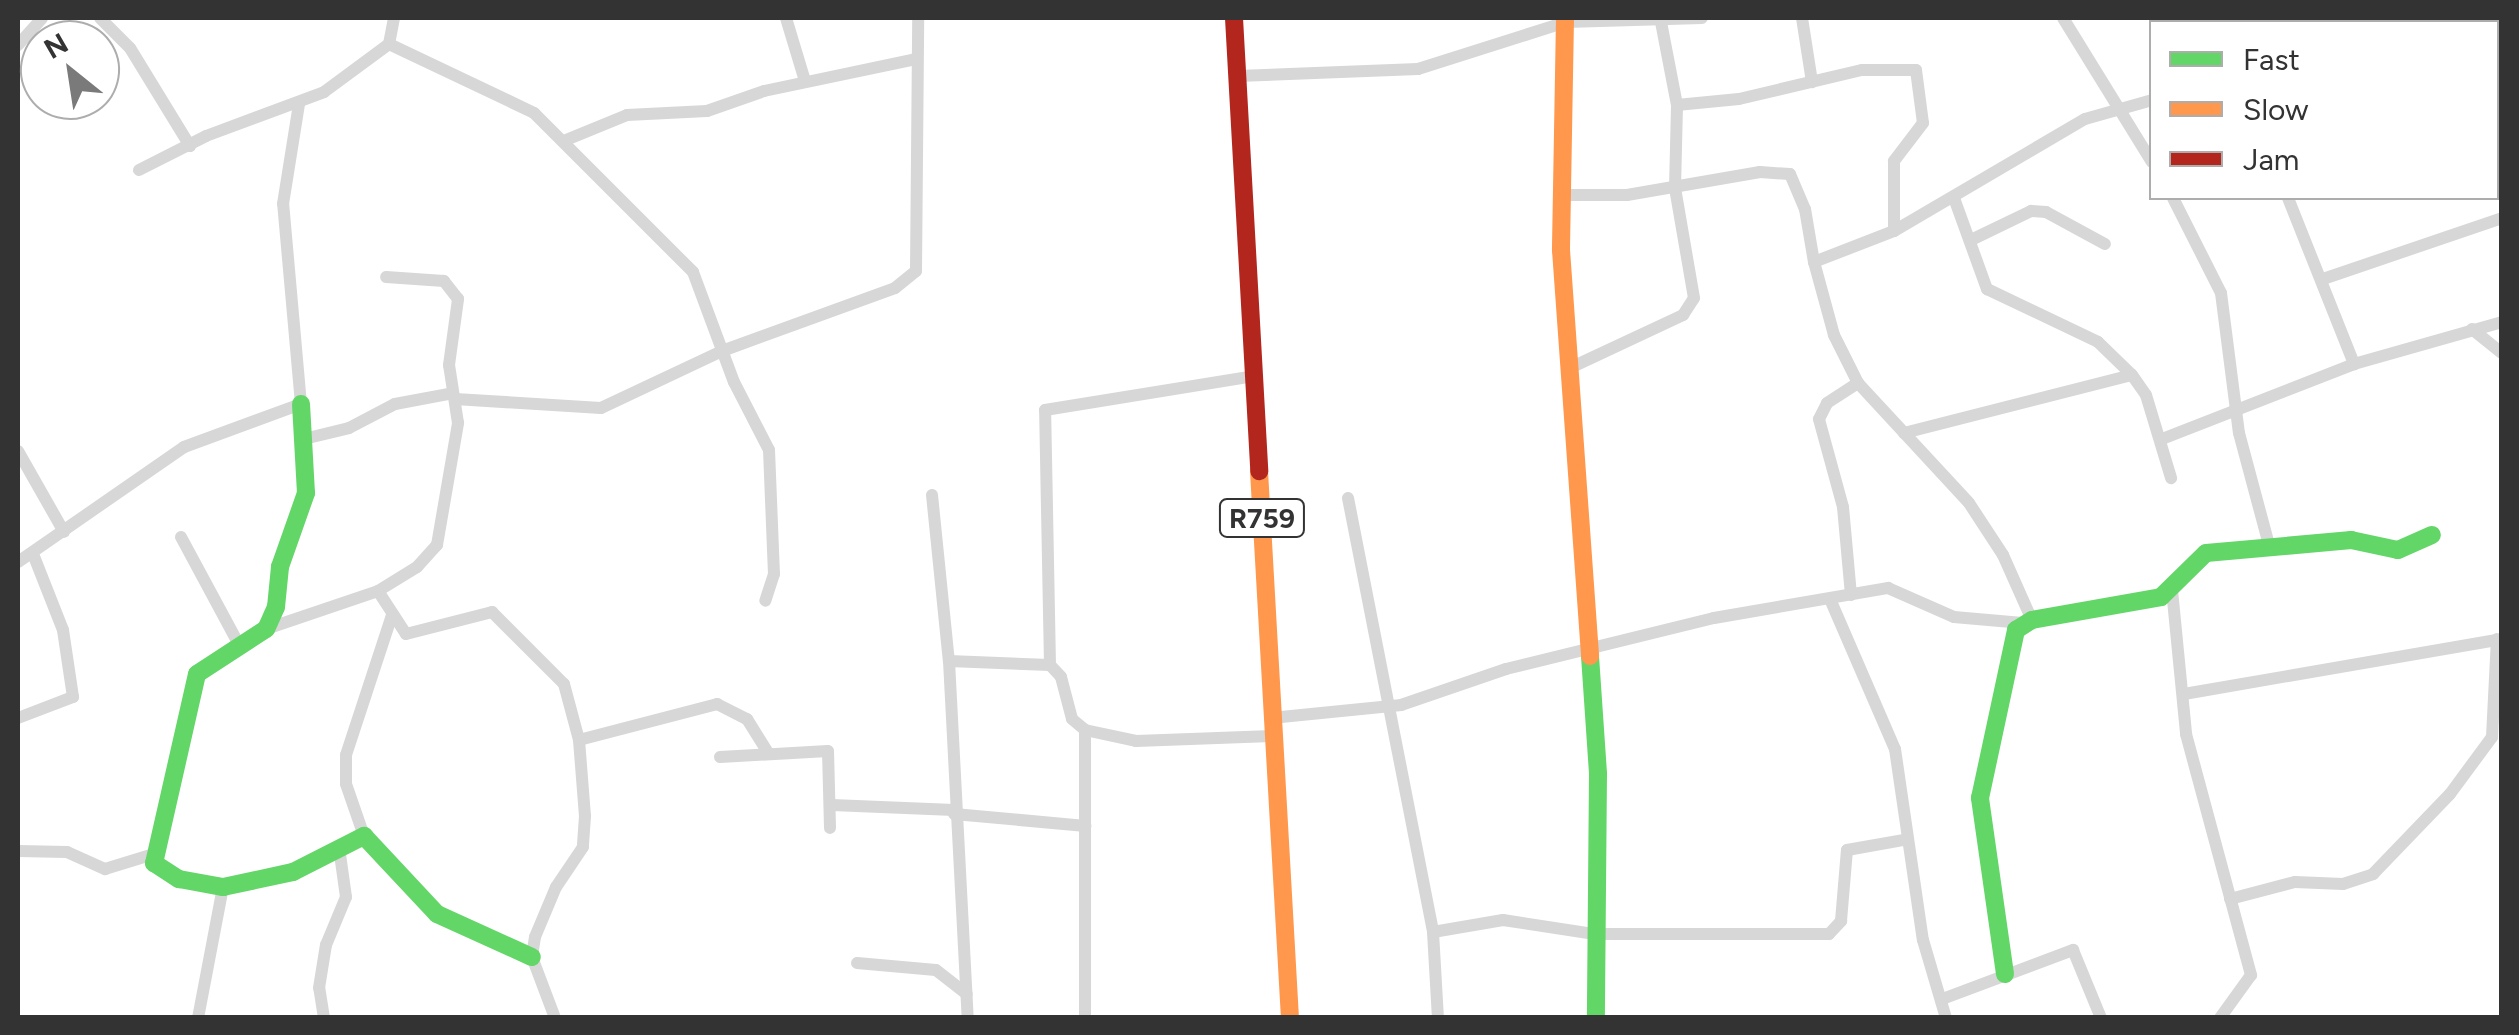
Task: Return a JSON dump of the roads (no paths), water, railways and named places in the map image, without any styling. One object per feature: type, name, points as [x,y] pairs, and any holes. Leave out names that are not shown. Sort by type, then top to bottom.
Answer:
[{"type":"street","points":[[19,40],[42,18]]},
{"type":"street","points":[[100,18],[130,48],[190,146]]},
{"type":"street","points":[[139,170],[299,104],[389,44],[394,18]]},
{"type":"street","points":[[786,18],[806,81]]},
{"type":"street","points":[[308,438],[349,428],[395,404],[454,396],[601,408],[722,352],[895,288],[916,271],[921,150],[918,18]]},
{"type":"street","name":"R759","points":[[1234,18],[1290,1018]]},
{"type":"street","points":[[1238,76],[1418,69],[1565,20],[1661,22],[1702,18]]},
{"type":"street","points":[[1802,18],[1812,82]]},
{"type":"street","points":[[2063,18],[2149,157]]},
{"type":"street","points":[[1565,20],[1562,195],[1592,649],[1596,1018]]},
{"type":"street","points":[[1572,367],[1690,308],[1694,284],[1676,188],[1677,105],[1661,22]]},
{"type":"street","points":[[389,44],[534,113],[566,140],[693,272],[722,352],[769,450],[774,574],[765,602]]},
{"type":"street","points":[[566,140],[628,115],[707,111],[806,81],[916,58]]},
{"type":"street","points":[[1677,105],[1862,70],[1916,70],[1922,123],[1894,161],[1894,231]]},
{"type":"street","points":[[1814,262],[1894,231],[2117,105],[2149,100]]},
{"type":"street","points":[[266,629],[306,494],[308,438],[301,404],[282,204],[299,104]]},
{"type":"street","points":[[1562,195],[1676,188],[1760,172],[1790,174],[1805,208],[1814,262],[1834,335],[1858,383],[1969,502],[2003,556],[2029,622]]},
{"type":"street","points":[[1954,198],[1987,289],[2098,342],[2132,375],[2162,439],[2171,478]]},
{"type":"street","points":[[2174,200],[2221,293],[2239,405],[2239,434],[2270,549]]},
{"type":"street","points":[[2289,200],[2354,364]]},
{"type":"street","points":[[1971,240],[2031,211],[2046,212],[2104,244]]},
{"type":"street","points":[[2323,279],[2502,218]]},
{"type":"street","points":[[364,836],[294,872],[223,887],[162,872],[154,854],[193,683],[211,660],[266,629],[378,591],[418,567],[438,544],[458,423],[454,396],[455,289],[444,281],[386,277]]},
{"type":"street","points":[[2162,439],[2239,405],[2354,364],[2502,322]]},
{"type":"street","points":[[2472,329],[2502,353]]},
{"type":"street","points":[[1904,433],[2132,375]]},
{"type":"street","points":[[1050,665],[1045,410],[1255,376]]},
{"type":"street","points":[[1851,596],[1843,508],[1818,419],[1826,403],[1858,383]]},
{"type":"street","points":[[18,562],[184,447],[301,404]]},
{"type":"street","points":[[18,451],[64,532]]},
{"type":"street","points":[[932,495],[949,661],[954,812],[968,1018]]},
{"type":"street","points":[[1348,498],[1386,708],[1433,932],[1438,1018]]},
{"type":"street","points":[[949,661],[1050,665],[1061,676],[1072,719],[1085,730],[1136,742],[1272,727],[1386,708],[1714,618],[1898,588],[1954,617],[2029,622],[2172,590],[2206,553],[2350,540],[2398,550],[2432,535]]},
{"type":"street","points":[[181,537],[238,643]]},
{"type":"street","points":[[18,718],[73,696],[63,630],[33,554]]},
{"type":"street","points":[[2172,590],[2186,734],[2250,974],[2220,1018]]},
{"type":"street","points":[[378,591],[392,615],[412,634],[478,610],[492,612],[564,684],[579,740],[582,846],[556,887],[532,957],[555,1018]]},
{"type":"street","points":[[1830,600],[1895,750],[1904,840],[1923,940],[1945,998],[1946,1018]]},
{"type":"street","points":[[392,615],[346,755],[346,784],[364,836],[437,914],[532,957]]},
{"type":"street","points":[[2005,974],[1980,798],[2010,642],[2029,622]]},
{"type":"street","points":[[2184,694],[2499,639],[2492,737],[2462,780],[2373,874],[2343,884],[2295,882],[2230,899]]},
{"type":"street","points":[[579,740],[717,704],[748,719],[768,752]]},
{"type":"street","points":[[1085,730],[1086,1018]]},
{"type":"street","points":[[720,757],[828,751],[830,828]]},
{"type":"street","points":[[832,805],[954,812],[1085,826]]},
{"type":"street","points":[[1433,932],[1503,920],[1595,934],[1829,934],[1841,921],[1847,850],[1904,840]]},
{"type":"street","points":[[324,1018],[319,988],[326,945],[346,896],[339,847]]},
{"type":"street","points":[[18,852],[67,852],[105,869],[154,854]]},
{"type":"street","points":[[198,1018],[223,887]]},
{"type":"street","points":[[1945,998],[2073,950],[2101,1018]]},
{"type":"street","points":[[857,963],[936,970],[967,994]]}]
